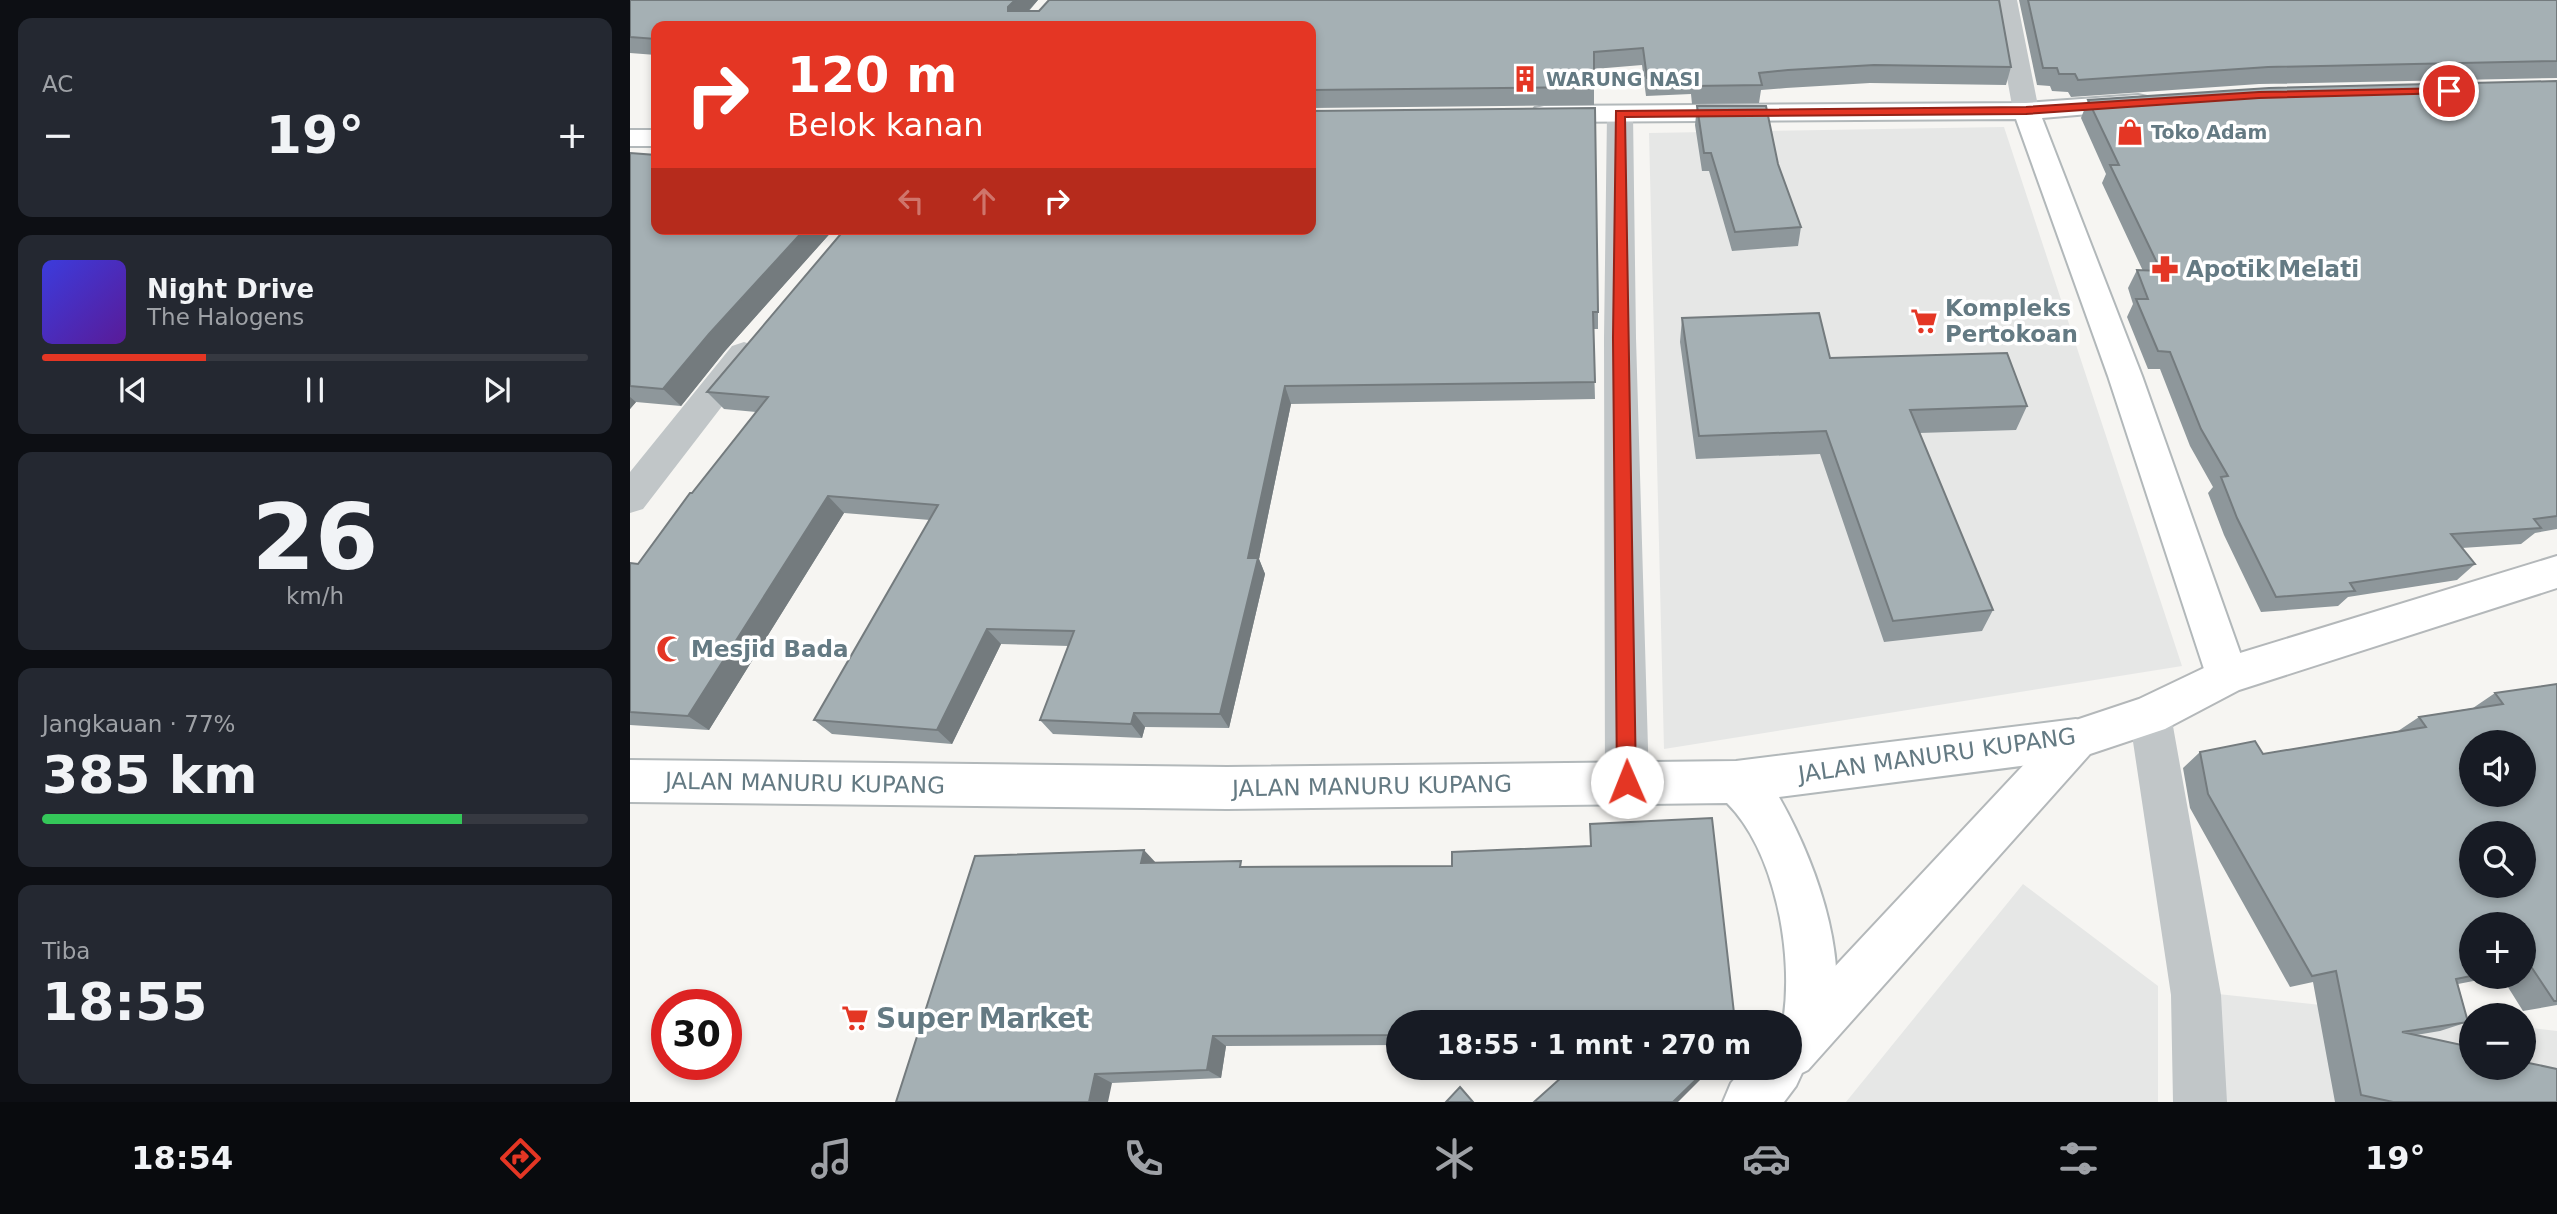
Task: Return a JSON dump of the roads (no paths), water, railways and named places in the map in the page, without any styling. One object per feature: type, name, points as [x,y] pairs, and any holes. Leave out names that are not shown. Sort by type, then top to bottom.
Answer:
[{"type":"main road","points":[[1525,114],[2026,111],[2163,102]]},
{"type":"main road","points":[[2026,111],[2125,376],[2227,675]]},
{"type":"main road","points":[[630,138],[651,138]]},
{"type":"main road","name":"JALAN MANURU KUPANG","points":[[630,781],[1227,788],[1737,782],[2076,739],[2150,715],[2227,675],[2557,572]]},
{"type":"main road","points":[[1802,1040],[2076,739]]},
{"type":"main road","points":[[1737,782],[1760,807],[1780,844],[1793,883],[1806,940],[1812,991],[1802,1021]]},
{"type":"main road","points":[[1750,1102],[1768,1080]]},
{"type":"street","points":[[2005,0],[2026,111]]},
{"type":"street","points":[[1620,114],[1620,338],[1627,782]]},
{"type":"street","points":[[630,499],[692,417],[767,328]]},
{"type":"street","points":[[2150,715],[2196,995],[2200,1102]]},
{"type":"place","name":"WARUNG NASI","points":[[1525,79]]},
{"type":"place","name":"Toko Adam","points":[[2130,132]]},
{"type":"place","name":"Apotik Melati","points":[[2165,269]]},
{"type":"place","name":"Kompleks Pertokoan","points":[[1924,321]]},
{"type":"place","name":"Mesjid Bada","points":[[670,649]]},
{"type":"place","name":"Super Market","points":[[855,1018]]}]
